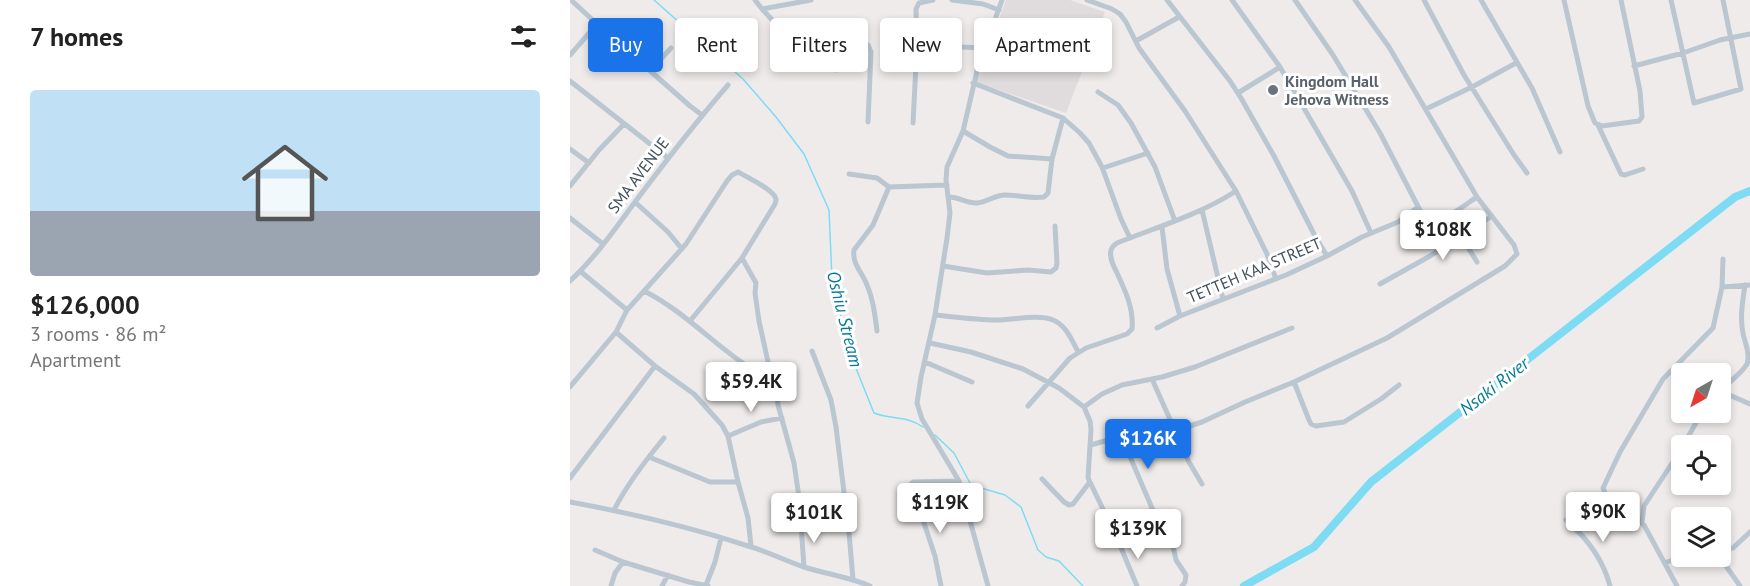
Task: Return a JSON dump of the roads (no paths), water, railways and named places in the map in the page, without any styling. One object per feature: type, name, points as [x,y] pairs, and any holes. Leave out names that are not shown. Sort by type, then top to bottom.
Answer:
[{"type":"street","points":[[571,0],[590,18]]},
{"type":"street","points":[[755,0],[778,26],[831,69],[839,68],[848,46],[864,43],[868,45],[871,52],[868,122]]},
{"type":"street","points":[[762,9],[811,0]]},
{"type":"street","points":[[917,18],[919,3],[933,0]]},
{"type":"street","points":[[952,0],[983,4],[999,10]]},
{"type":"street","points":[[996,18],[1002,0]]},
{"type":"street","points":[[1086,0],[1112,9],[1126,22],[1144,55],[1185,111],[1236,191],[1267,254],[1276,279]]},
{"type":"street","points":[[1167,0],[1238,93],[1327,256]]},
{"type":"street","points":[[1232,0],[1280,67],[1352,191],[1371,233]]},
{"type":"street","points":[[1295,0],[1334,55],[1380,133],[1424,218],[1435,222],[1477,197]]},
{"type":"street","points":[[1177,430],[1202,422],[1294,382],[1387,338],[1512,262],[1517,254],[1517,250],[1477,197],[1389,47],[1355,0]]},
{"type":"street","points":[[1424,0],[1472,87],[1527,173]]},
{"type":"street","points":[[1481,0],[1532,88],[1560,152]]},
{"type":"street","points":[[1564,0],[1592,118],[1598,125],[1621,174],[1625,175],[1643,169]]},
{"type":"street","points":[[1598,125],[1607,126],[1641,121],[1642,117],[1641,100],[1621,0]]},
{"type":"street","points":[[1671,0],[1694,103],[1739,91],[1741,87],[1723,0]]},
{"type":"street","points":[[1136,41],[1179,17]]},
{"type":"street","points":[[570,55],[588,34]]},
{"type":"street","points":[[1634,66],[1683,53],[1705,44],[1750,34]]},
{"type":"street","points":[[663,56],[670,48]]},
{"type":"street","points":[[1426,109],[1516,63]]},
{"type":"street","points":[[1238,93],[1280,67]]},
{"type":"street","points":[[651,72],[702,115]]},
{"type":"street","points":[[913,123],[916,72]]},
{"type":"street","points":[[976,72],[963,130],[946,167],[950,213],[935,315],[917,403],[922,419],[959,481],[988,586]]},
{"type":"street","points":[[570,81],[668,158]]},
{"type":"street","points":[[973,83],[1063,118],[1089,143],[1103,168],[1130,238]]},
{"type":"street","name":"SMA AVENUE","points":[[570,280],[603,244],[668,158],[728,85]]},
{"type":"street","points":[[1098,92],[1113,101],[1124,112],[1148,153],[1175,222]]},
{"type":"street","points":[[949,198],[954,197],[976,203],[1005,195],[1044,197],[1048,193],[1052,159],[1063,118]]},
{"type":"street","points":[[570,186],[624,124]]},
{"type":"street","points":[[963,130],[1008,156],[1052,159]]},
{"type":"street","points":[[570,148],[589,163]]},
{"type":"street","points":[[1103,168],[1148,153]]},
{"type":"street","points":[[570,387],[616,332],[627,310],[682,249],[727,181],[738,172],[756,181],[774,195],[775,204],[742,258],[690,321]]},
{"type":"street","points":[[849,174],[877,178],[889,187],[947,185]]},
{"type":"street","points":[[878,331],[866,282],[853,255],[854,250],[873,225],[889,187]]},
{"type":"street","points":[[1028,406],[1078,352],[1126,334],[1132,329],[1129,303],[1110,251],[1117,243],[1175,222],[1236,191]]},
{"type":"street","points":[[635,202],[668,232],[682,249]]},
{"type":"street","name":"TETTEH KAA STREET","points":[[1157,328],[1180,316],[1276,279],[1327,256],[1403,219],[1418,207]]},
{"type":"street","points":[[1202,210],[1223,299]]},
{"type":"street","points":[[1380,284],[1492,216]]},
{"type":"street","points":[[570,218],[603,244]]},
{"type":"street","points":[[943,266],[987,273],[1028,270],[1051,272],[1056,268],[1057,263],[1055,226]]},
{"type":"street","points":[[1162,226],[1167,269],[1180,316]]},
{"type":"street","points":[[1461,236],[1477,262]]},
{"type":"street","points":[[742,258],[756,282],[755,293],[759,321],[794,463],[804,567]]},
{"type":"street","points":[[1677,586],[1642,522],[1627,513],[1606,495],[1603,488],[1628,437],[1663,379],[1713,328],[1722,287],[1723,260]]},
{"type":"street","points":[[580,271],[627,310]]},
{"type":"street","points":[[1722,287],[1747,285],[1742,327],[1749,349],[1746,364],[1731,380]]},
{"type":"street","points":[[644,291],[690,321],[740,362],[775,380]]},
{"type":"street","points":[[935,315],[988,320],[1044,318],[1054,320],[1068,333],[1078,352]]},
{"type":"street","points":[[1084,407],[1102,394],[1122,385],[1195,367],[1292,328]]},
{"type":"street","points":[[616,332],[655,366],[701,400],[722,425],[728,436],[748,518],[751,546]]},
{"type":"street","points":[[930,343],[970,352],[1023,369],[1050,383],[1084,407],[1090,421],[1089,483],[1114,532]]},
{"type":"street","points":[[813,351],[831,400],[836,427],[853,579]]},
{"type":"street","points":[[925,362],[972,382]]},
{"type":"street","points":[[570,478],[655,366]]},
{"type":"street","points":[[1152,379],[1177,430],[1189,462],[1202,484]]},
{"type":"street","points":[[1294,382],[1309,420],[1316,426],[1344,422],[1399,385]]},
{"type":"street","points":[[1731,396],[1750,404]]},
{"type":"street","points":[[728,436],[761,422],[782,418]]},
{"type":"street","points":[[1091,445],[1118,437],[1122,438],[1152,508],[1172,541],[1176,560],[1186,575],[1182,586]]},
{"type":"street","points":[[614,510],[622,493],[664,438]]},
{"type":"street","points":[[650,457],[710,482],[738,482]]},
{"type":"street","points":[[1642,522],[1644,507],[1671,464]]},
{"type":"street","points":[[1042,479],[1064,502],[1070,505],[1089,483]]},
{"type":"street","points":[[940,586],[935,556],[911,484],[913,482],[959,481]]},
{"type":"street","points":[[570,502],[614,510],[751,546],[804,567],[853,579],[870,586]]},
{"type":"street","points":[[1566,520],[1589,542],[1605,568],[1610,586]]},
{"type":"street","points":[[1731,548],[1750,532]]},
{"type":"street","points":[[595,550],[623,562],[707,586],[721,538]]},
{"type":"street","points":[[1119,543],[1137,586]]},
{"type":"street","points":[[1665,563],[1671,561]]},
{"type":"street","points":[[611,586],[615,573],[623,562]]},
{"type":"street","points":[[1727,567],[1740,586]]},
{"type":"street","points":[[662,586],[668,575]]},
{"type":"waterway","name":"Oshiu Stream","points":[[654,0],[743,79],[804,154],[829,210],[832,279],[849,351],[874,413],[912,421],[923,427]]},
{"type":"waterway","name":"Nsaki River","points":[[1244,586],[1314,547],[1371,482],[1735,197],[1750,191]]},
{"type":"waterway","name":"Oshiu Stream","points":[[935,435],[954,453],[971,485],[1005,495],[1021,507],[1038,550],[1046,557],[1059,561],[1083,586]]},
{"type":"place","name":"Kingdom Hall Jehova Witness","points":[[1273,90]]}]
